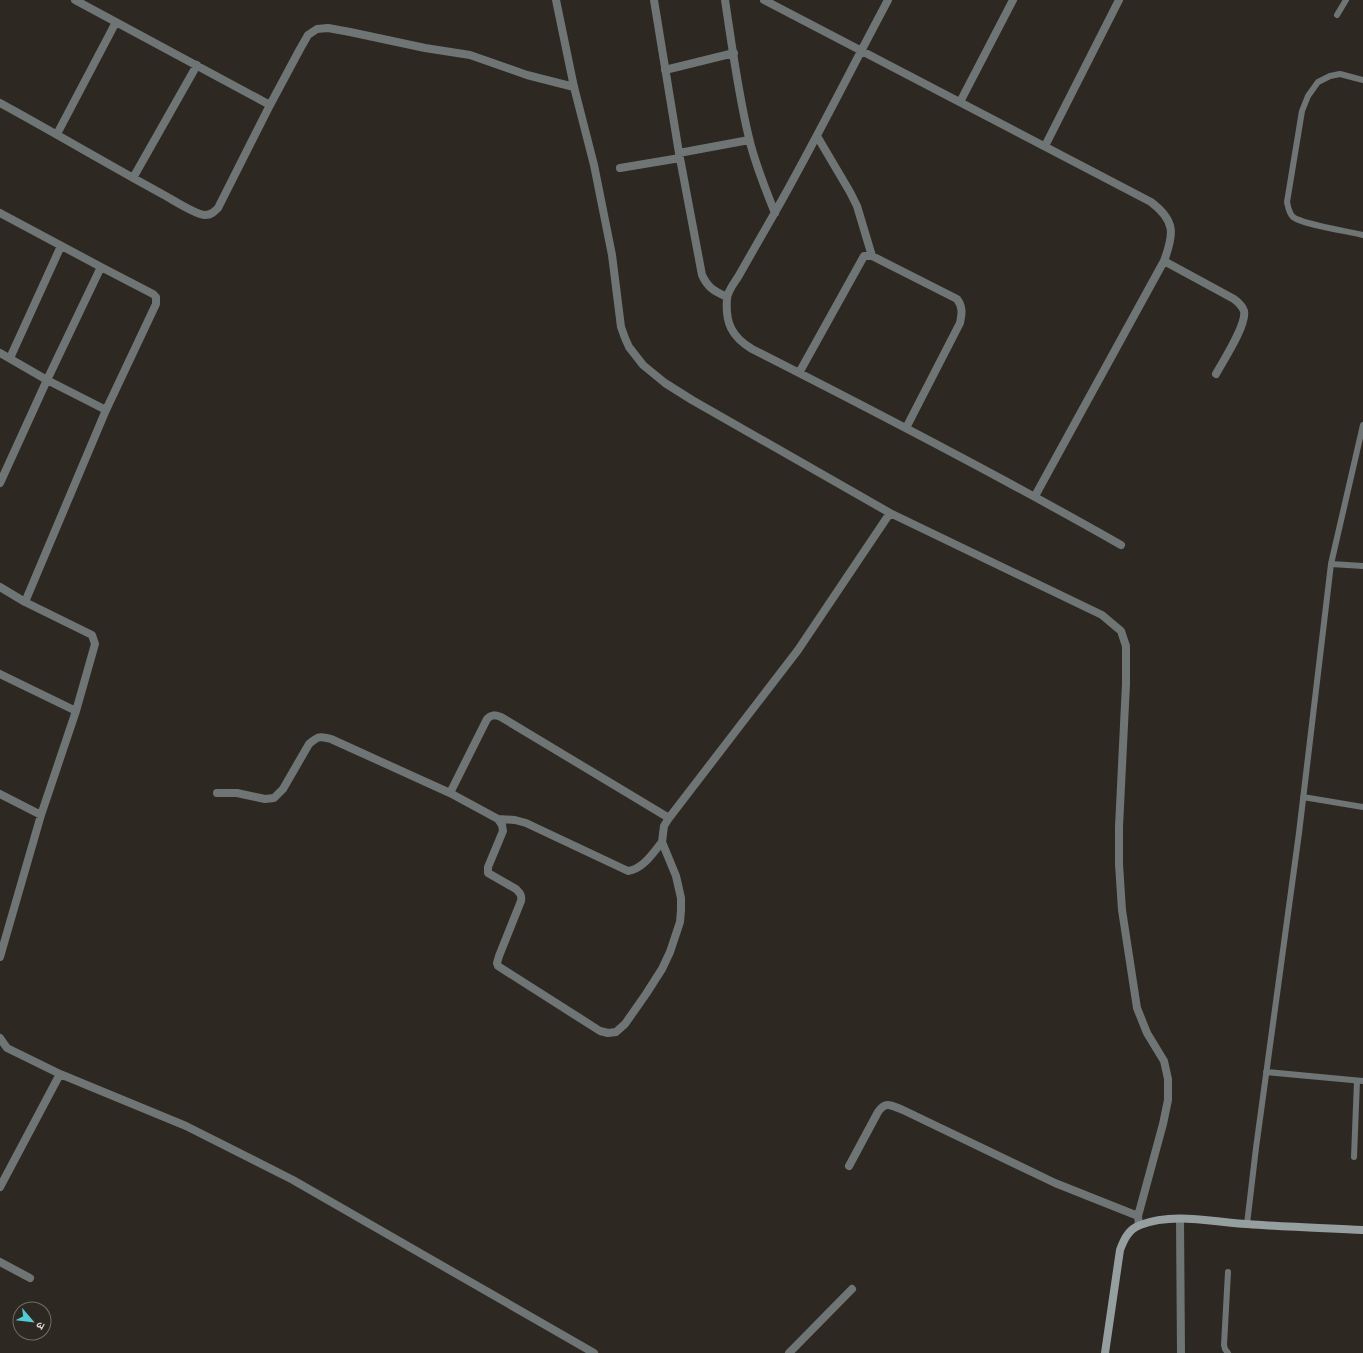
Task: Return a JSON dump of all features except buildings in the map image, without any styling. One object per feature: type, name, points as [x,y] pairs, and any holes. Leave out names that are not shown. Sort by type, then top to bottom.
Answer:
[{"type":"street","points":[[75,0],[270,105]]},
{"type":"street","points":[[556,0],[574,87],[594,165],[612,255],[621,327],[629,347],[643,365],[665,383],[692,400],[890,513],[1102,615],[1121,631],[1126,646],[1126,684],[1119,827],[1119,864],[1122,910],[1137,1008],[1147,1033],[1164,1062],[1168,1079],[1168,1100],[1138,1216],[1139,1225]]},
{"type":"street","points":[[654,0],[665,70],[702,275],[706,284],[727,297]]},
{"type":"street","points":[[725,0],[741,101],[749,140],[761,178],[775,213]]},
{"type":"street","points":[[764,0],[1151,202],[1163,212],[1169,221],[1171,236],[1164,261],[1035,496]]},
{"type":"street","points":[[888,0],[817,136],[727,297],[727,314],[729,324],[741,342],[1035,496],[1121,546]]},
{"type":"street","points":[[960,102],[1013,0]]},
{"type":"street","points":[[1045,146],[1119,0]]},
{"type":"street","points":[[57,134],[116,22]]},
{"type":"street","points":[[0,103],[133,178],[205,215],[212,213],[218,208],[270,105],[308,35],[317,29],[328,28],[425,48],[470,54],[526,75],[574,87]]},
{"type":"street","points":[[665,70],[734,53]]},
{"type":"street","points":[[133,178],[197,65]]},
{"type":"street","points":[[817,136],[857,206],[872,256]]},
{"type":"street","points":[[620,168],[749,140]]},
{"type":"street","points":[[0,213],[154,294],[156,300],[156,304],[106,410],[25,602]]},
{"type":"street","points":[[10,358],[61,246]]},
{"type":"street","points":[[799,373],[863,257],[867,255],[872,256],[957,299],[961,305],[962,312],[960,323],[906,428]]},
{"type":"street","points":[[1164,261],[1234,299],[1242,305],[1244,312],[1241,326],[1216,374]]},
{"type":"street","points":[[0,483],[101,267]]},
{"type":"street","points":[[0,353],[47,380],[106,410]]},
{"type":"street","points":[[498,819],[502,825],[503,831],[488,867],[488,873],[516,888],[520,892],[521,901],[499,956],[497,963],[498,966],[600,1031],[608,1033],[616,1032],[625,1024],[662,969],[670,952],[680,922],[680,898],[676,876],[662,842],[664,826],[798,650],[890,513]]},
{"type":"street","points":[[0,587],[25,602],[92,635],[94,644],[76,711],[41,814],[0,957]]},
{"type":"street","points":[[0,674],[76,711]]},
{"type":"street","points":[[450,793],[487,719],[490,716],[495,715],[501,717],[669,818]]},
{"type":"street","points":[[217,793],[237,793],[265,799],[274,798],[283,789],[309,744],[321,736],[331,739],[450,793],[498,819],[515,820],[526,823],[628,871],[636,870],[641,866],[662,842]]},
{"type":"street","points":[[0,794],[41,814]]},
{"type":"street","points":[[2,1043],[7,1048],[60,1074],[180,1123],[293,1180],[594,1353]]},
{"type":"street","points":[[0,1187],[60,1074]]},
{"type":"street","points":[[849,1166],[878,1112],[883,1105],[886,1104],[904,1110],[1055,1183],[1138,1216]]},
{"type":"street","points":[[1180,1219],[1181,1353]]},
{"type":"street","points":[[1105,1353],[1120,1250],[1126,1236],[1139,1225],[1156,1220],[1180,1219],[1363,1230]]},
{"type":"street","points":[[0,1262],[30,1278]]},
{"type":"street","points":[[789,1353],[852,1289]]},
{"type":"lane","points":[[1337,15],[1346,0]]},
{"type":"lane","points":[[1363,80],[1340,74],[1330,76],[1318,82],[1308,96],[1302,111],[1287,202],[1292,216],[1303,222],[1363,235]]},
{"type":"lane","points":[[1247,1224],[1303,798],[1331,564],[1363,425]]},
{"type":"lane","points":[[1331,564],[1363,566]]},
{"type":"lane","points":[[1303,798],[1363,806]]},
{"type":"lane","points":[[1266,1072],[1360,1081],[1354,1157]]},
{"type":"lane","points":[[1228,1272],[1224,1349],[1228,1353]]}]
